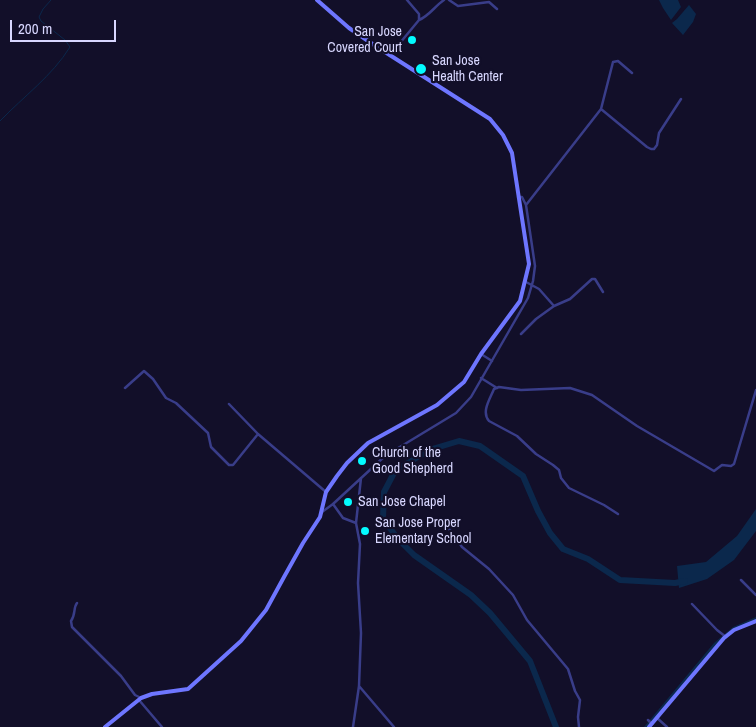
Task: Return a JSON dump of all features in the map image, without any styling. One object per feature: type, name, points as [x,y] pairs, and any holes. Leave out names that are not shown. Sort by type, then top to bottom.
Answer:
[{"type":"street","points":[[105,727],[140,699],[152,694],[188,689],[241,641],[266,610],[322,512],[326,492],[347,463],[368,443],[438,404],[464,382],[520,302],[526,282],[529,264],[512,153],[503,135],[490,119],[349,28],[318,0]]},
{"type":"street","points":[[407,0],[419,14],[419,20]]},
{"type":"street","points":[[390,55],[419,20],[426,17],[444,0]]},
{"type":"street","points":[[449,0],[458,6],[489,2],[497,9]]},
{"type":"street","points":[[526,205],[601,109],[612,62],[618,61],[632,73]]},
{"type":"street","points":[[601,109],[647,147],[654,149],[657,145],[659,133],[681,99]]},
{"type":"street","points":[[322,512],[385,456],[456,413],[471,396],[528,298],[532,285],[534,266],[526,205],[524,199],[518,196]]},
{"type":"street","points":[[521,334],[536,319],[554,306],[570,299],[594,279],[603,292]]},
{"type":"street","points":[[526,282],[539,289],[554,306]]},
{"type":"street","points":[[482,354],[492,361]]},
{"type":"street","points":[[125,388],[144,371],[153,379],[166,398],[176,403],[208,433],[211,447],[229,465],[233,464],[258,434]]},
{"type":"street","points":[[481,378],[497,388],[521,390],[570,388],[592,395],[637,426],[714,471],[722,465],[730,466],[734,464],[756,390]]},
{"type":"street","points":[[497,388],[494,389],[485,410],[486,418],[489,422],[517,436],[536,454],[553,465],[559,470],[561,478],[569,488],[618,514]]},
{"type":"street","points":[[229,404],[258,434],[326,492]]},
{"type":"street","points":[[353,727],[359,686],[361,633],[358,566],[360,544],[356,523],[361,478]]},
{"type":"street","points":[[333,504],[343,518],[356,523]]},
{"type":"street","points":[[444,522],[462,546],[489,569],[514,595],[527,620],[568,669],[580,700],[579,727]]},
{"type":"street","points":[[741,580],[756,595]]},
{"type":"street","points":[[77,603],[75,606],[75,616],[71,621],[72,627],[121,676],[162,727]]},
{"type":"street","points":[[692,604],[725,636]]},
{"type":"street","points":[[648,720],[651,725],[725,636],[737,627],[756,622]]},
{"type":"street","points":[[359,686],[394,727]]},
{"type":"street","points":[[657,718],[667,727]]},
{"type":"water","points":[[659,0],[678,0],[681,7],[671,20],[663,8]]},
{"type":"water","points":[[689,5],[696,14],[693,22],[683,35],[672,23]]},
{"type":"water","points":[[756,509],[756,531],[734,560],[707,579],[679,588],[677,566],[706,562],[737,536]]},
{"type":"water","points":[[756,617],[756,620],[734,629],[648,727],[644,727],[714,643],[733,627]]},
{"type":"waterway","points":[[0,121],[46,77],[70,47],[65,40],[41,21],[39,17],[51,0]]},
{"type":"waterway","points":[[556,727],[530,661],[490,613],[471,595],[414,555],[397,538],[383,518],[384,492],[395,471],[429,450],[459,441],[480,446],[523,476],[550,533],[563,549],[588,559],[620,580],[675,583],[685,581]]},
{"type":"place","name":"San Jose Covered Court","points":[[412,40]]},
{"type":"place","name":"San Jose Health Center","points":[[421,69]]},
{"type":"place","name":"Church of the Good Shepherd","points":[[362,461]]},
{"type":"place","name":"San Jose Chapel","points":[[348,502]]},
{"type":"place","name":"San Jose Proper Elementary School","points":[[365,531]]}]
